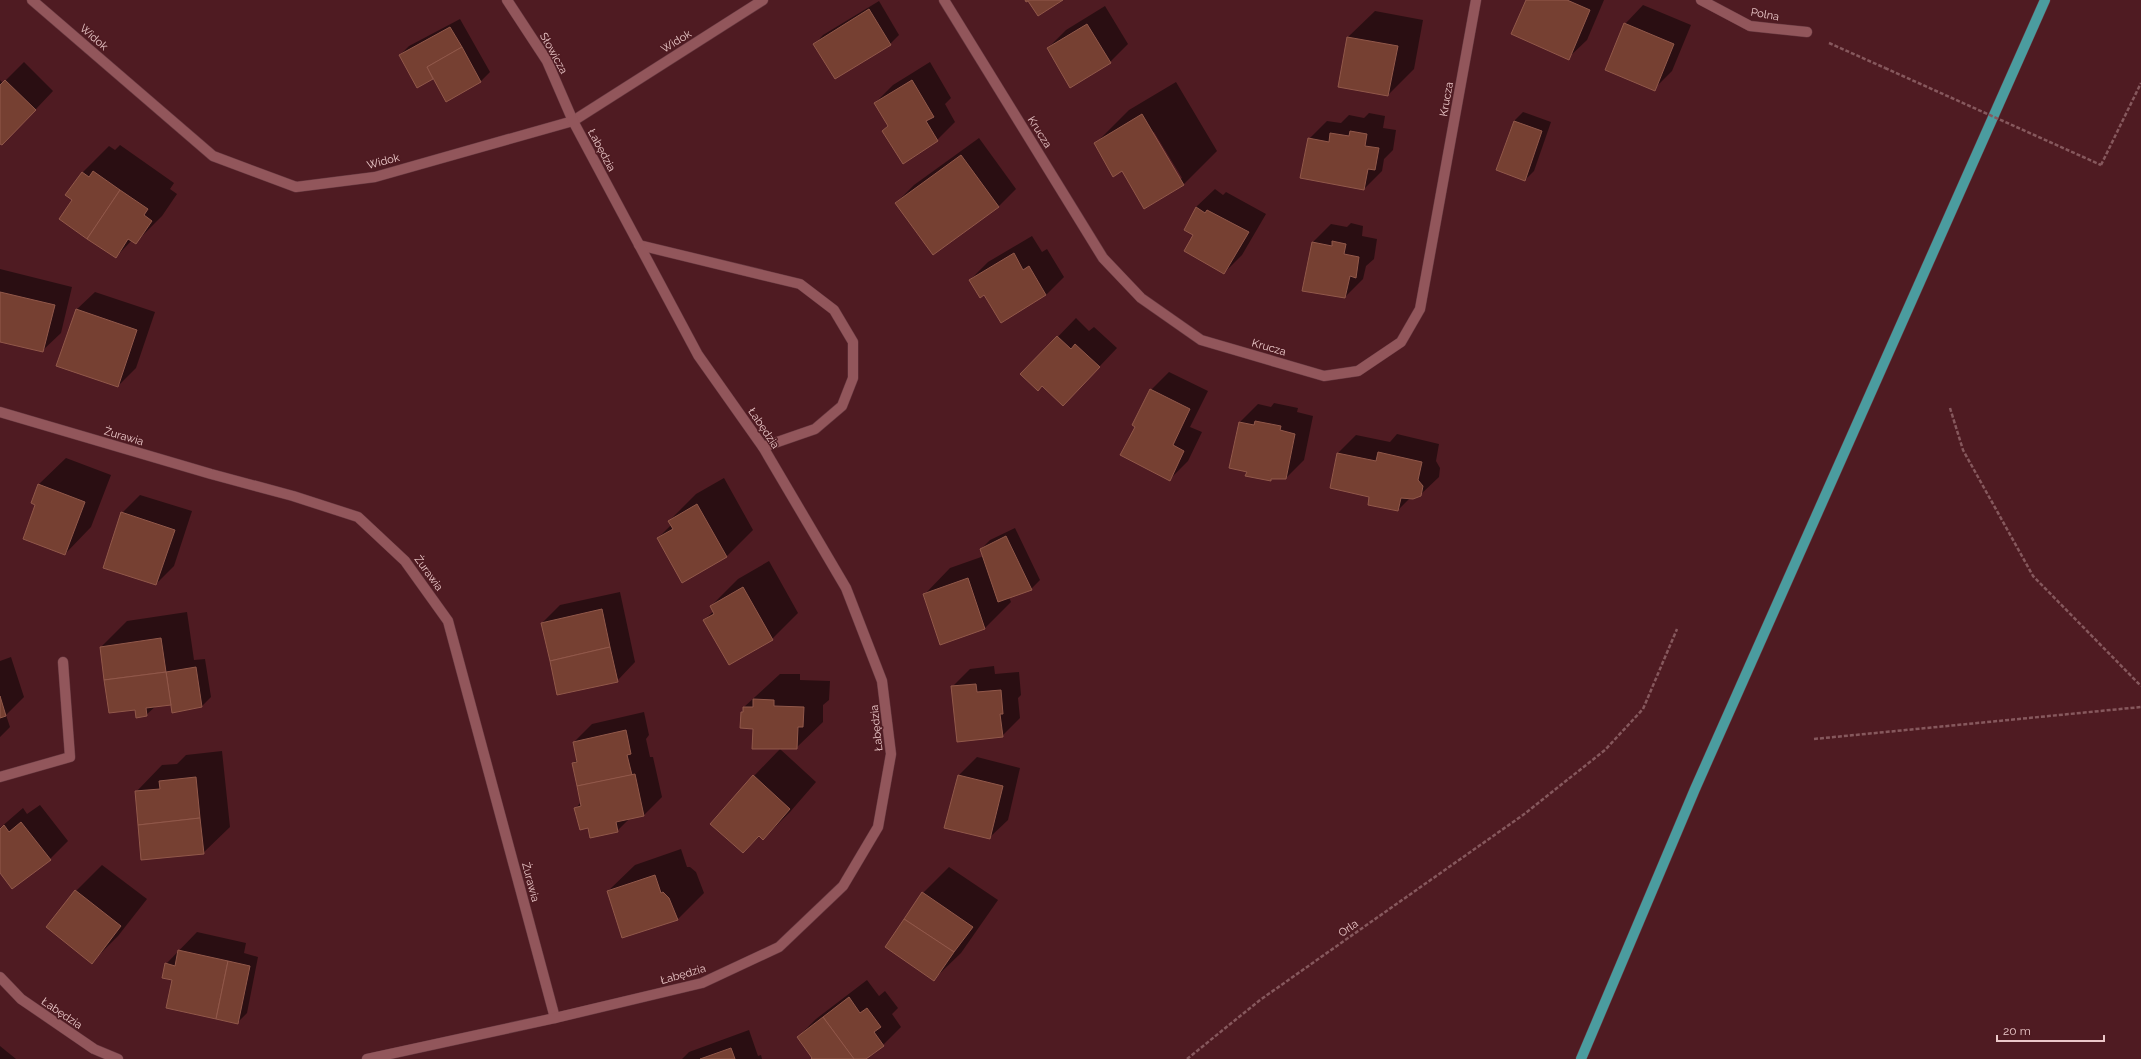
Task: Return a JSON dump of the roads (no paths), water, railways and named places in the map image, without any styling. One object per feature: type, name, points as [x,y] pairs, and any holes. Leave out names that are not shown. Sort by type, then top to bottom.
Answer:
[{"type":"main road","points":[[1581,1059],[1695,789],[2045,0]]},
{"type":"street","name":"Widok","points":[[32,0],[213,156],[296,187],[375,177],[573,121],[763,0]]},
{"type":"street","name":"Słowicza","points":[[507,0],[547,61],[573,121]]},
{"type":"street","name":"Krucza","points":[[944,0],[1103,258],[1141,298],[1201,340],[1324,376],[1358,371],[1401,342],[1420,309],[1476,0]]},
{"type":"street","name":"Polna","points":[[1701,0],[1750,26],[1806,32]]},
{"type":"street","name":"Łabędzia","points":[[367,1059],[555,1018],[702,983],[779,947],[843,886],[878,827],[891,754],[882,681],[846,588],[763,447],[698,355],[573,121]]},
{"type":"street","points":[[639,245],[800,284],[834,310],[853,342],[853,378],[842,406],[815,429],[763,447]]},
{"type":"street","name":"Żurawia","points":[[0,412],[211,474],[293,496],[358,517],[405,560],[448,621],[555,1018]]},
{"type":"street","points":[[0,777],[70,757],[63,662]]},
{"type":"street","name":"Łabędzia","points":[[0,977],[21,999],[94,1049],[118,1059]]}]
